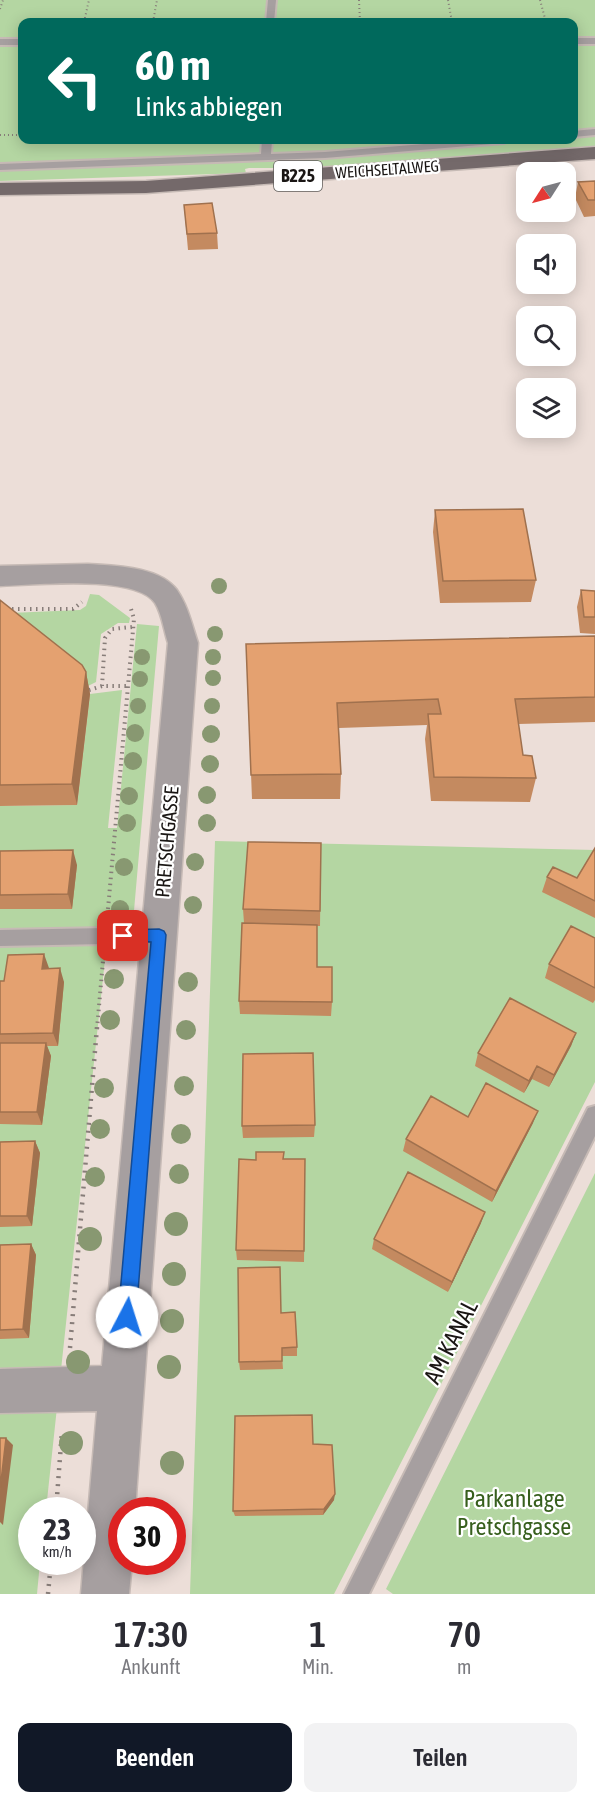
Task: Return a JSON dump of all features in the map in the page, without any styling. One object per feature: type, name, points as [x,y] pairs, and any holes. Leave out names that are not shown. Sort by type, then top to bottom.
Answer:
[{"type":"main road","name":"WEICHSELTALWEG","points":[[0,189],[146,187],[595,153]]},
{"type":"street","points":[[0,576],[124,576]]},
{"type":"street","name":"PRETSCHGASSE","points":[[105,1594],[183,643],[165,595],[145,580],[124,576]]},
{"type":"street","points":[[0,1391],[121,1388]]},
{"type":"lane","points":[[270,18],[272,0]]},
{"type":"lane","points":[[578,41],[595,41]]},
{"type":"lane","points":[[0,42],[18,42]]},
{"type":"lane","points":[[578,134],[595,132]]},
{"type":"lane","points":[[266,158],[267,144]]},
{"type":"lane","points":[[0,167],[266,158],[451,144]]},
{"type":"lane","points":[[0,938],[159,935]]},
{"type":"lane","name":"AM KANAL","points":[[356,1594],[595,1115]]},
{"type":"path","points":[[0,9],[3,0]]},
{"type":"path","points":[[85,18],[90,0]]},
{"type":"path","points":[[154,18],[157,0]]},
{"type":"path","points":[[359,0],[360,18]]},
{"type":"path","points":[[448,0],[451,18]]},
{"type":"path","points":[[540,0],[545,18]]},
{"type":"path","points":[[0,135],[18,135]]},
{"type":"path","points":[[57,1497],[134,619],[124,576]]},
{"type":"path","points":[[102,686],[105,638],[112,629],[132,627]]},
{"type":"path","points":[[88,690],[102,686],[127,686]]},
{"type":"path","points":[[48,1594],[50,1575]]},
{"type":"green space","points":[[0,0],[595,0],[595,146],[278,171],[277,168],[249,168],[245,169],[246,173],[0,181]]},
{"type":"green space","points":[[90,594],[99,595],[130,618],[129,623],[118,623],[101,634],[96,682],[86,687],[10,613],[80,610],[86,606]]},
{"type":"green space","points":[[137,624],[159,626],[133,922],[109,922],[47,1497],[18,1497],[18,1575],[39,1575],[37,1594],[0,1594],[0,806],[77,805],[90,694],[122,690],[108,828],[117,828]]},
{"type":"green space","points":[[215,841],[595,850],[595,1082],[334,1594],[190,1594]]},
{"type":"green space","name":"Parkanlage Pretschgasse","points":[[595,1173],[595,1594],[393,1594],[386,1589]]},
{"type":"building","points":[[595,181],[595,200],[588,200],[578,182]]},
{"type":"building","points":[[212,203],[217,233],[187,234],[184,205]]},
{"type":"building","points":[[523,509],[536,580],[443,581],[435,510]]},
{"type":"building","points":[[581,590],[595,591],[595,617],[584,617]]},
{"type":"building","points":[[0,600],[82,665],[86,672],[72,784],[0,785]]},
{"type":"building","points":[[595,636],[595,697],[515,699],[523,755],[532,756],[536,778],[434,777],[428,714],[441,714],[438,699],[337,703],[341,774],[251,775],[246,644]]},
{"type":"building","points":[[248,842],[321,843],[320,911],[243,909]]},
{"type":"building","points":[[595,848],[595,901],[547,877],[553,867],[577,878]]},
{"type":"building","points":[[73,850],[68,894],[0,895],[0,851]]},
{"type":"building","points":[[242,923],[317,925],[317,967],[332,967],[332,1002],[239,1001]]},
{"type":"building","points":[[571,926],[595,938],[595,988],[549,964]]},
{"type":"building","points":[[44,954],[42,969],[60,968],[53,1033],[0,1034],[0,981],[4,981],[8,955]]},
{"type":"building","points":[[510,998],[576,1033],[554,1075],[537,1066],[529,1081],[478,1053]]},
{"type":"building","points":[[0,1043],[46,1043],[37,1112],[0,1112]]},
{"type":"building","points":[[313,1053],[315,1125],[242,1126],[243,1054]]},
{"type":"building","points":[[486,1083],[538,1111],[496,1191],[406,1139],[431,1096],[468,1117]]},
{"type":"building","points":[[35,1141],[27,1216],[0,1216],[0,1142]]},
{"type":"building","points":[[256,1152],[284,1152],[283,1159],[305,1159],[304,1251],[236,1250],[239,1159],[256,1160]]},
{"type":"building","points":[[408,1172],[485,1212],[452,1282],[374,1239]]},
{"type":"building","points":[[31,1244],[23,1329],[0,1330],[0,1245]]},
{"type":"building","points":[[280,1267],[281,1313],[295,1312],[297,1347],[282,1348],[282,1361],[239,1362],[238,1268]]},
{"type":"building","points":[[312,1415],[313,1444],[332,1445],[335,1494],[324,1509],[233,1511],[235,1416]]},
{"type":"building","points":[[0,1438],[6,1438],[0,1490]]},
{"type":"route","points":[[123,936],[159,935],[127,1317]]}]
